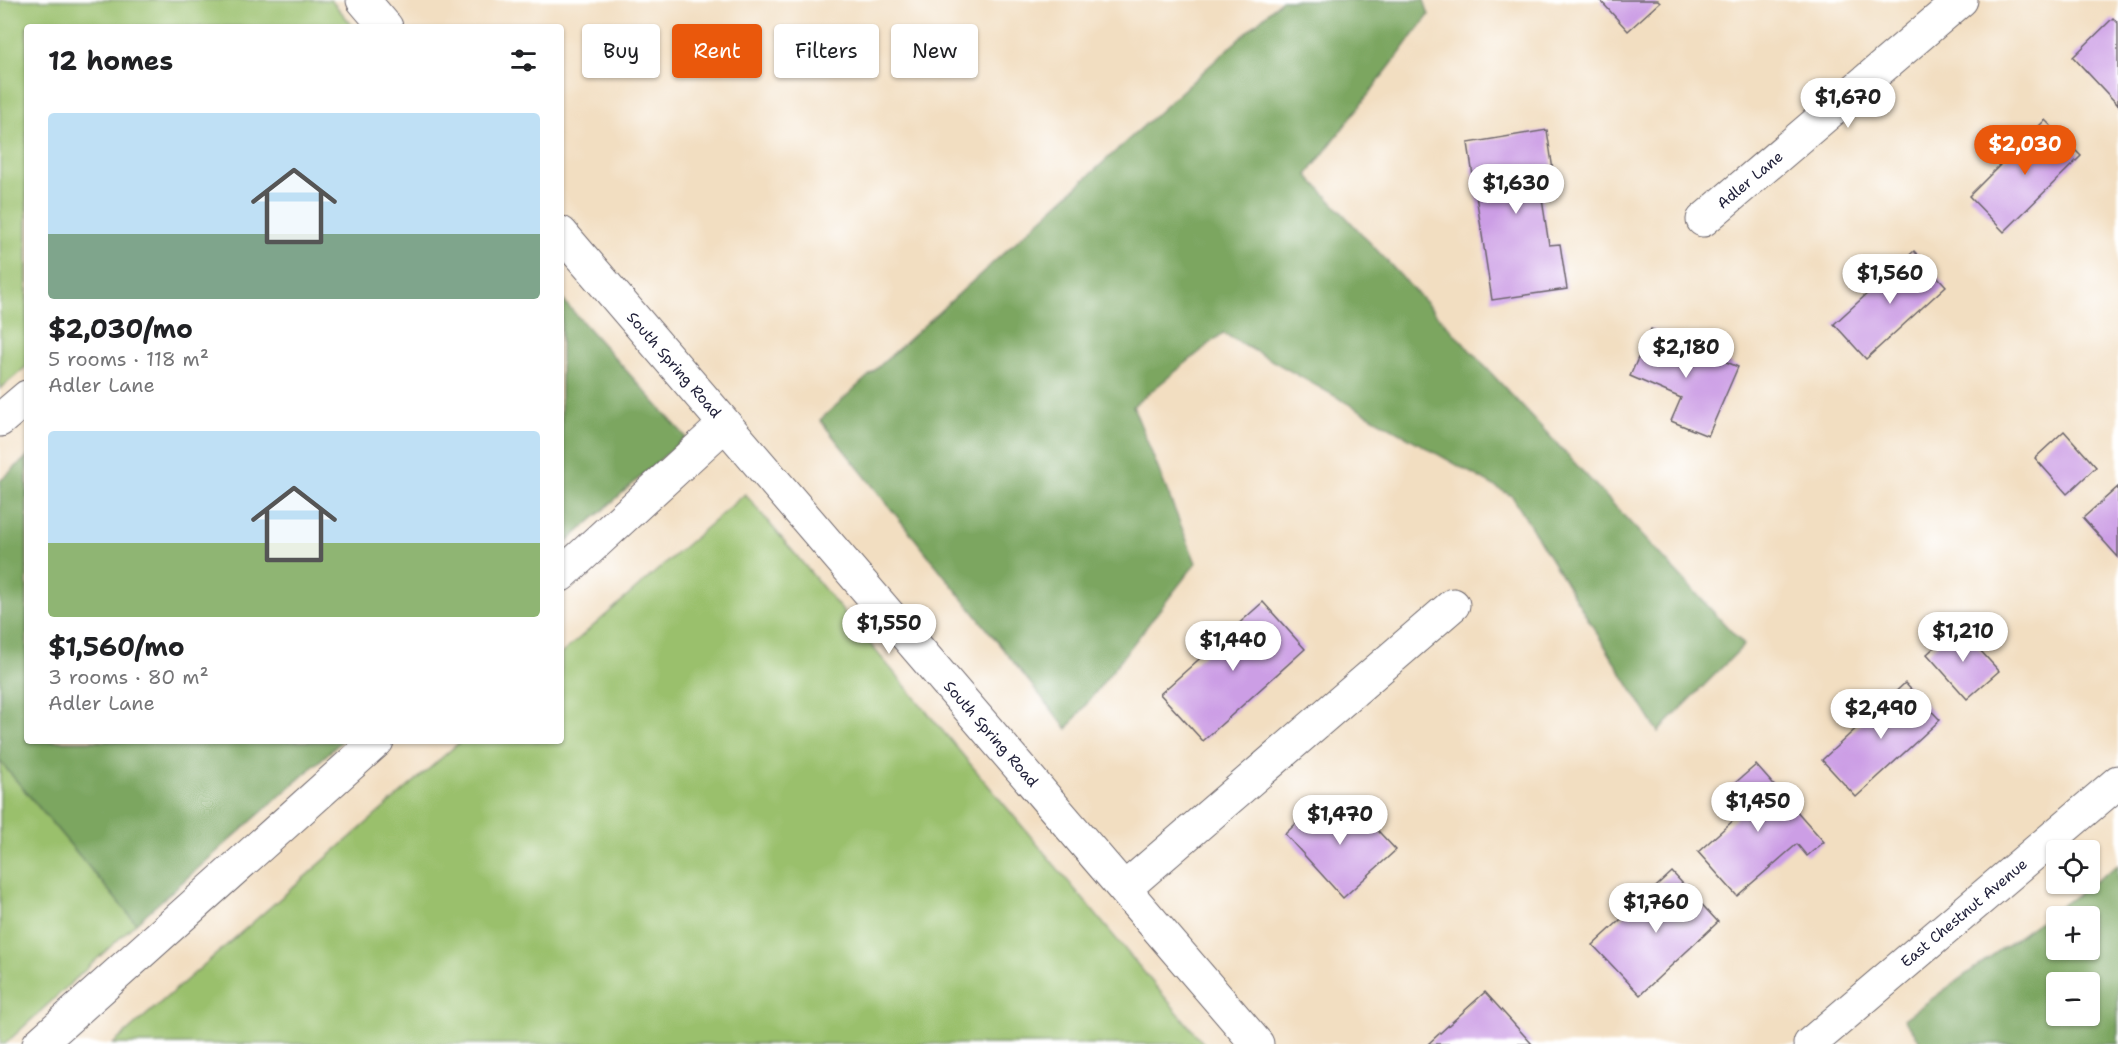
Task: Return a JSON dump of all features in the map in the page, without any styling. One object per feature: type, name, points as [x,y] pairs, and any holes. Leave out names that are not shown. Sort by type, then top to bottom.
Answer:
[{"type":"street","points":[[363,0],[383,24]]},
{"type":"street","name":"Adler Lane","points":[[1703,220],[1960,0]]},
{"type":"street","name":"South Spring Road","points":[[564,236],[1257,1044]]},
{"type":"street","points":[[0,420],[24,400]]},
{"type":"street","points":[[564,572],[725,424]]},
{"type":"street","points":[[1124,889],[1453,605]]},
{"type":"street","points":[[39,1044],[374,744]]},
{"type":"street","name":"East Chestnut Avenue","points":[[1810,1044],[2118,783]]},
{"type":"green space","points":[[0,0],[331,0],[351,24],[24,24],[24,369],[0,389]]},
{"type":"green space","points":[[1282,0],[1424,0],[1429,15],[1307,175],[1744,645],[1658,732],[1512,496],[1223,333],[1133,406],[1196,563],[1067,729],[820,420]]},
{"type":"green space","points":[[564,301],[686,437],[564,544]]},
{"type":"green space","points":[[24,460],[24,744],[339,744],[136,923],[0,761],[0,481]]},
{"type":"green space","points":[[745,494],[1204,1044],[113,1044],[458,744],[564,744],[564,651]]},
{"type":"green space","points":[[0,761],[136,923],[5,1044],[0,1044]]},
{"type":"green space","points":[[2118,865],[2118,1044],[1922,1044],[1904,1019],[2046,917],[2046,960],[2100,960],[2100,906],[2061,906],[2078,894],[2100,894],[2100,878]]},
{"type":"building","points":[[1600,0],[1658,0],[1660,2],[1628,31]]},
{"type":"building","points":[[2113,18],[2118,23],[2118,105],[2073,57]]},
{"type":"building","points":[[2045,120],[2081,156],[2004,232],[1969,196]]},
{"type":"building","points":[[1547,130],[1554,177],[1539,179],[1549,245],[1560,244],[1567,289],[1492,300],[1468,143]]},
{"type":"building","points":[[1914,251],[1946,286],[1866,359],[1834,324]]},
{"type":"building","points":[[1651,329],[1738,367],[1708,436],[1671,421],[1681,398],[1630,376]]},
{"type":"building","points":[[2064,431],[2096,467],[2067,494],[2035,458]]},
{"type":"building","points":[[2118,487],[2118,557],[2083,518]]},
{"type":"building","points":[[1263,602],[1305,649],[1203,741],[1160,694]]},
{"type":"building","points":[[1958,626],[1999,671],[1967,699],[1927,654]]},
{"type":"building","points":[[1905,683],[1940,720],[1856,797],[1822,760]]},
{"type":"building","points":[[1756,765],[1824,842],[1807,856],[1797,844],[1737,896],[1698,852],[1746,809],[1728,789]]},
{"type":"building","points":[[1324,797],[1353,828],[1365,817],[1396,850],[1343,898],[1285,834]]},
{"type":"building","points":[[1672,872],[1718,922],[1640,995],[1593,945]]},
{"type":"building","points":[[1485,992],[1532,1044],[1428,1044]]}]
